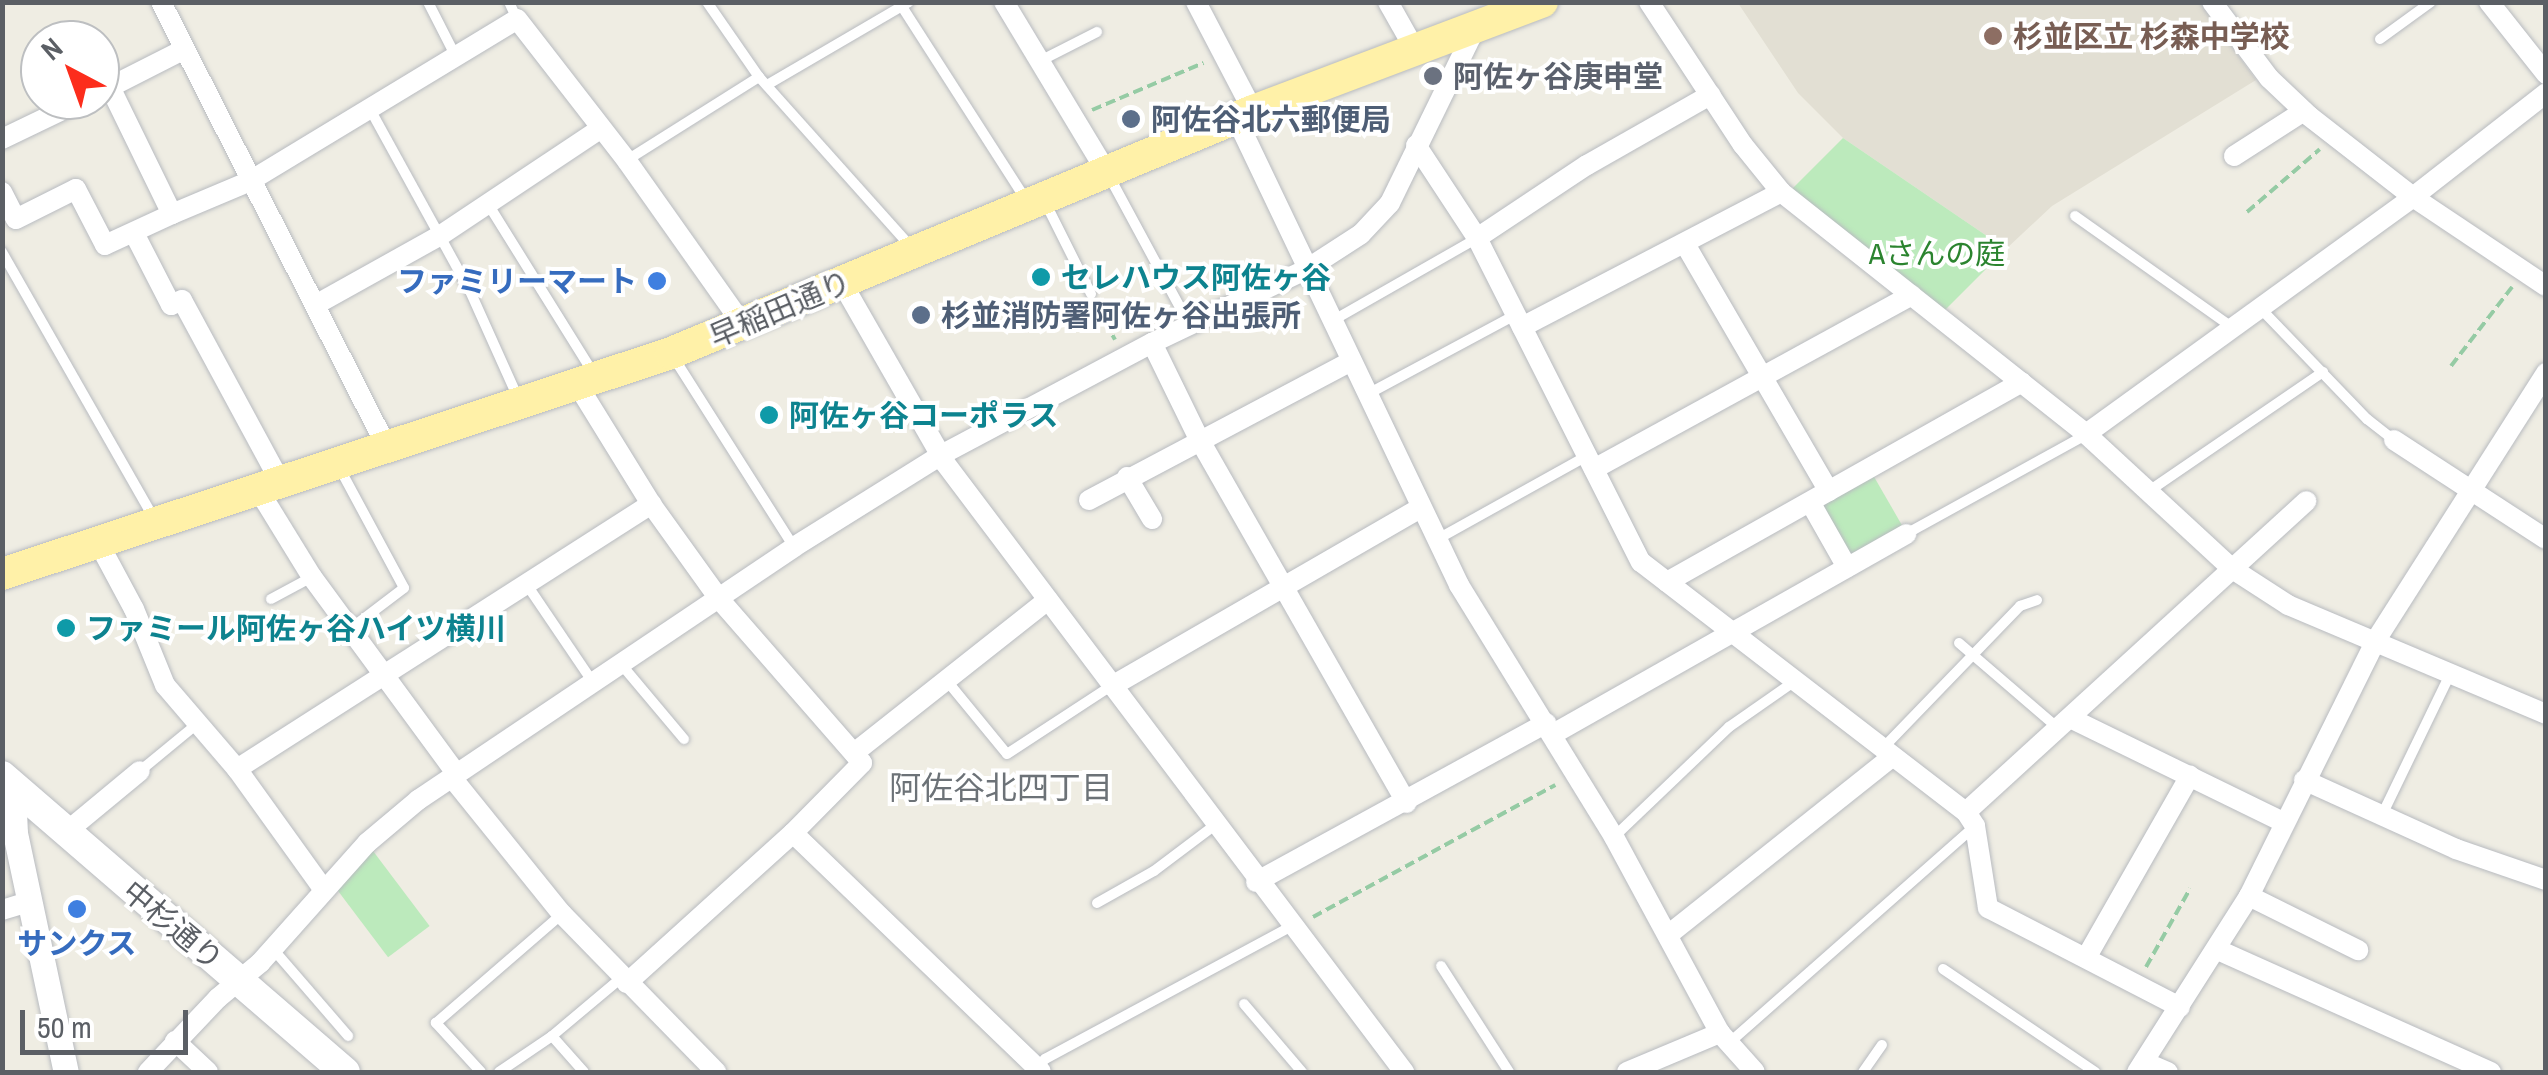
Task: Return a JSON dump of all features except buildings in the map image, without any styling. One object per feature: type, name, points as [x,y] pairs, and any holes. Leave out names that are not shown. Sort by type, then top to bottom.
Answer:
[{"type":"main road","name":"早稲田通り","points":[[4,568],[270,487],[671,354],[1244,114],[1542,2]]},
{"type":"main road","name":"中杉通り","points":[[8,782],[345,1072]]},
{"type":"street","points":[[161,2],[387,448]]},
{"type":"street","points":[[1004,2],[1107,174]]},
{"type":"street","points":[[1196,2],[1223,54],[1307,269],[1436,540],[1614,837],[1725,1038],[1755,1072]]},
{"type":"street","points":[[1388,2],[1414,48]]},
{"type":"street","points":[[1649,2],[1780,192],[2086,434],[2231,568],[2275,599],[2546,714]]},
{"type":"street","points":[[2212,2],[2270,78],[2304,111],[2412,197],[2546,286]]},
{"type":"street","points":[[2489,2],[2546,74]]},
{"type":"street","points":[[2,192],[9,223],[76,189],[105,245],[250,181],[371,111],[513,11],[742,325]]},
{"type":"street","points":[[148,1072],[237,979],[273,948],[366,843],[418,800],[794,547],[941,454],[1189,324],[1307,269],[1362,234],[1390,203],[1476,27]]},
{"type":"street","points":[[120,82],[184,50]]},
{"type":"street","points":[[2086,434],[2261,309],[2546,93]]},
{"type":"street","points":[[1477,238],[1587,165],[1710,95]]},
{"type":"street","points":[[2234,156],[2304,111]]},
{"type":"street","points":[[120,118],[172,214]]},
{"type":"street","points":[[2,138],[39,120]]},
{"type":"street","points":[[317,304],[440,235],[600,129]]},
{"type":"street","points":[[1416,145],[1477,238],[1641,562],[1971,819],[1988,908],[2180,1007]]},
{"type":"street","points":[[1518,321],[1685,244],[1780,192]]},
{"type":"street","points":[[134,233],[171,306],[182,300],[312,577],[453,769],[453,779],[562,914],[716,1072]]},
{"type":"street","points":[[1685,244],[1761,374],[1820,496],[1848,567]]},
{"type":"street","points":[[842,283],[941,454],[1256,882],[1404,1072]]},
{"type":"street","points":[[1590,463],[1912,295]]},
{"type":"street","points":[[1152,343],[1199,439],[1407,803]]},
{"type":"street","points":[[1089,500],[1350,361]]},
{"type":"street","points":[[2168,1072],[2140,1067],[2218,950],[2248,896],[2376,640],[2546,373]]},
{"type":"street","points":[[587,381],[651,504],[720,600],[862,763],[793,834],[624,981]]},
{"type":"street","points":[[1667,582],[2022,382]]},
{"type":"street","points":[[2394,440],[2546,540]]},
{"type":"street","points":[[1126,477],[1152,520]]},
{"type":"street","points":[[1971,819],[2066,724],[2306,501]]},
{"type":"street","points":[[237,770],[524,581],[651,504]]},
{"type":"street","points":[[1112,686],[1420,508]]},
{"type":"street","points":[[1256,882],[1732,632],[1906,534]]},
{"type":"street","points":[[98,542],[134,609],[165,685],[237,770],[324,890]]},
{"type":"street","points":[[854,753],[1048,600]]},
{"type":"street","points":[[2066,724],[2190,776],[2283,822]]},
{"type":"street","points":[[1668,934],[1887,753]]},
{"type":"street","points":[[65,832],[140,771]]},
{"type":"street","points":[[2086,958],[2190,776]]},
{"type":"street","points":[[2304,780],[2456,849],[2546,880]]},
{"type":"street","points":[[8,782],[28,902],[66,1072]]},
{"type":"street","points":[[793,834],[1036,1071]]},
{"type":"street","points":[[2248,896],[2358,950]]},
{"type":"street","points":[[2,910],[28,902]]},
{"type":"street","points":[[2218,950],[2491,1072]]},
{"type":"street","points":[[1627,1072],[1725,1038]]},
{"type":"street","points":[[175,1041],[208,1072]]},
{"type":"lane","points":[[428,2],[455,55]]},
{"type":"lane","points":[[707,2],[763,81],[915,252]]},
{"type":"lane","points":[[2380,38],[2431,2]]},
{"type":"lane","points":[[626,161],[903,4],[1037,202],[1090,294]]},
{"type":"lane","points":[[1040,62],[1097,32]]},
{"type":"lane","points":[[371,111],[440,235],[520,403]]},
{"type":"lane","points":[[1107,174],[1189,324]]},
{"type":"lane","points":[[488,204],[587,381]]},
{"type":"lane","points":[[2075,216],[2233,328]]},
{"type":"lane","points":[[1332,321],[1477,238]]},
{"type":"lane","points":[[2,252],[157,523]]},
{"type":"lane","points":[[2261,309],[2367,420],[2394,440]]},
{"type":"lane","points":[[1366,396],[1518,321]]},
{"type":"lane","points":[[671,354],[794,547]]},
{"type":"lane","points":[[2149,491],[2323,372]]},
{"type":"lane","points":[[1906,534],[2086,434]]},
{"type":"lane","points":[[1436,540],[1590,463]]},
{"type":"lane","points":[[338,465],[404,588],[350,630]]},
{"type":"lane","points":[[271,599],[312,577]]},
{"type":"lane","points":[[524,581],[592,681]]},
{"type":"lane","points":[[1887,753],[1972,654],[2020,606],[2037,600]]},
{"type":"lane","points":[[1958,643],[2066,724]]},
{"type":"lane","points":[[621,664],[684,739]]},
{"type":"lane","points":[[2382,816],[2451,672]]},
{"type":"lane","points":[[948,681],[1007,754],[1112,686]]},
{"type":"lane","points":[[1614,837],[1729,728],[1795,681]]},
{"type":"lane","points":[[140,771],[198,723]]},
{"type":"lane","points":[[1725,1038],[1971,819]]},
{"type":"lane","points":[[1097,904],[1154,871],[1215,826]]},
{"type":"lane","points":[[481,1072],[436,1023],[562,914]]},
{"type":"lane","points":[[1036,1071],[1291,928]]},
{"type":"lane","points":[[273,948],[348,1036]]},
{"type":"lane","points":[[1441,966],[1510,1072]]},
{"type":"lane","points":[[1943,969],[2095,1072]]},
{"type":"lane","points":[[499,1072],[624,981]]},
{"type":"lane","points":[[1244,1004],[1302,1072]]},
{"type":"lane","points":[[552,1036],[584,1072]]},
{"type":"lane","points":[[1863,1072],[1882,1046]]},
{"type":"path","points":[[1074,118],[1223,54]]},
{"type":"path","points":[[2247,212],[2335,136]]},
{"type":"path","points":[[2451,366],[2524,272]]},
{"type":"path","points":[[1090,294],[1124,358]]},
{"type":"path","points":[[1291,928],[1576,773]]},
{"type":"path","points":[[2136,984],[2190,889]]},
{"type":"shaded area","points":[[1738,3],[2200,3],[2256,80],[2052,206],[2006,249],[1843,138],[1798,93]]},
{"type":"green space","name":"Aさんの庭","points":[[1843,138],[2006,249],[1944,311],[1789,192]]},
{"type":"green space","points":[[1873,475],[1904,529],[1850,560],[1819,506]]},
{"type":"green space","points":[[367,843],[430,926],[388,957],[325,874]]},
{"type":"place","name":"杉並区立 杉森中学校","points":[[1993,36]]},
{"type":"place","name":"阿佐ヶ谷庚申堂","points":[[1433,76]]},
{"type":"place","name":"阿佐谷北六郵便局","points":[[1131,119]]},
{"type":"place","name":"セレハウス阿佐ヶ谷","points":[[1041,277]]},
{"type":"place","name":"ファミリーマート","points":[[657,281]]},
{"type":"place","name":"杉並消防署阿佐ヶ谷出張所","points":[[921,315]]},
{"type":"place","name":"阿佐ヶ谷コーポラス","points":[[769,415]]},
{"type":"place","name":"ファミール阿佐ヶ谷ハイツ横川","points":[[66,628]]},
{"type":"place","name":"サンクス","points":[[77,909]]},
{"type":"district","name":"阿佐谷北四丁目","points":[[1001,788]]}]
